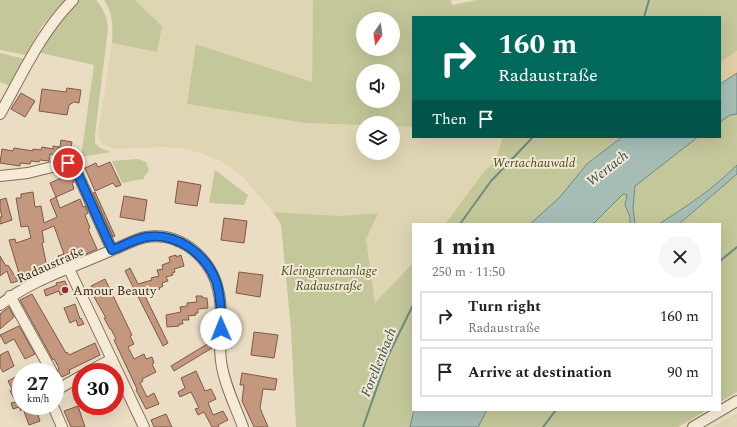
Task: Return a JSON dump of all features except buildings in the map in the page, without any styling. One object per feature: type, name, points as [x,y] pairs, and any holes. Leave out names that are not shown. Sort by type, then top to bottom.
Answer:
[{"type":"street","points":[[0,114],[51,25],[73,0]]},
{"type":"street","points":[[0,176],[28,173],[68,163],[75,168],[112,250]]},
{"type":"street","name":"Radaustraße","points":[[0,305],[10,296],[37,282],[145,237],[163,237],[186,245],[195,250],[209,267],[215,280],[219,294],[221,313],[221,362],[229,393],[243,427]]},
{"type":"street","points":[[69,269],[144,427]]},
{"type":"street","points":[[10,296],[47,363]]},
{"type":"street","points":[[105,363],[112,359]]},
{"type":"street","points":[[693,427],[737,402]]},
{"type":"street","points":[[57,415],[62,427]]},
{"type":"shaded area","points":[[135,0],[313,0],[312,82],[197,44],[187,104],[306,123],[356,125],[356,160],[400,160],[400,126],[412,127],[412,138],[503,138],[495,161],[483,173],[446,223],[412,223],[412,264],[375,303],[366,239],[377,213],[339,216],[273,212],[244,178],[221,161],[201,153],[180,148],[164,147],[115,149],[102,144],[98,134],[112,43],[156,52],[162,26]]},
{"type":"shaded area","points":[[737,413],[737,427],[713,427]]},
{"type":"green space","points":[[0,0],[66,0],[42,26],[26,55],[0,50]]},
{"type":"green space","points":[[79,0],[96,0],[105,13],[107,21],[108,29],[95,143],[100,148],[111,152],[81,157],[94,65],[37,52],[65,13]]},
{"type":"green space","points":[[104,0],[135,0],[162,26],[157,52],[112,43],[112,20]]},
{"type":"green space","points":[[313,0],[451,0],[452,5],[477,0],[737,0],[737,51],[721,61],[721,16],[412,16],[412,127],[400,126],[400,116],[356,116],[356,125],[306,123],[187,104],[196,44],[312,82]]},
{"type":"green space","points":[[0,53],[25,59],[10,86],[0,82]]},
{"type":"green space","points":[[737,114],[737,165],[728,174],[680,211],[661,223],[635,223],[633,208],[635,186],[697,138],[721,138],[721,121],[730,115]]},
{"type":"green space","name":"Wertachauwald","points":[[503,138],[621,138],[587,164],[559,198],[531,223],[446,223],[483,173],[495,161]]},
{"type":"green space","points":[[138,159],[146,162],[149,170],[143,179],[122,183],[112,161]]},
{"type":"green space","points":[[215,170],[248,195],[244,205],[209,203]]},
{"type":"green space","points":[[737,174],[737,392],[721,401],[721,223],[680,223]]},
{"type":"green space","points":[[623,194],[627,195],[625,205],[630,217],[630,223],[594,223]]},
{"type":"green space","name":"Kleingartenanlage Radaustraße","points":[[273,212],[339,216],[378,213],[366,239],[375,303],[412,264],[412,411],[414,411],[410,427],[296,427],[291,330],[281,224]]},
{"type":"green space","points":[[486,411],[705,411],[678,427],[478,427]]},
{"type":"sand","points":[[737,51],[737,73],[721,83],[721,61]]},
{"type":"water","points":[[737,73],[737,114],[730,115],[721,121],[721,83]]},
{"type":"water","name":"Wertach","points":[[621,138],[697,138],[635,186],[633,208],[635,223],[630,223],[630,217],[625,205],[627,195],[623,194],[594,223],[531,223],[559,198],[587,164]]},
{"type":"water","points":[[737,165],[737,174],[680,223],[661,223],[700,197]]},
{"type":"water","points":[[414,411],[486,411],[478,427],[410,427]]},
{"type":"waterway","name":"Forellenbach","points":[[644,16],[649,0]]},
{"type":"waterway","name":"Forellenbach","points":[[461,223],[491,181],[532,138]]},
{"type":"waterway","points":[[721,260],[737,247]]},
{"type":"waterway","name":"Forellenbach","points":[[363,427],[388,356],[412,307]]},
{"type":"waterway","points":[[543,427],[555,411]]},
{"type":"place","name":"Amour Beauty","points":[[65,290]]},
{"type":"route","points":[[68,163],[75,168],[112,250],[145,237],[155,236],[176,240],[195,250],[209,267],[215,280],[219,294],[221,329]]}]
